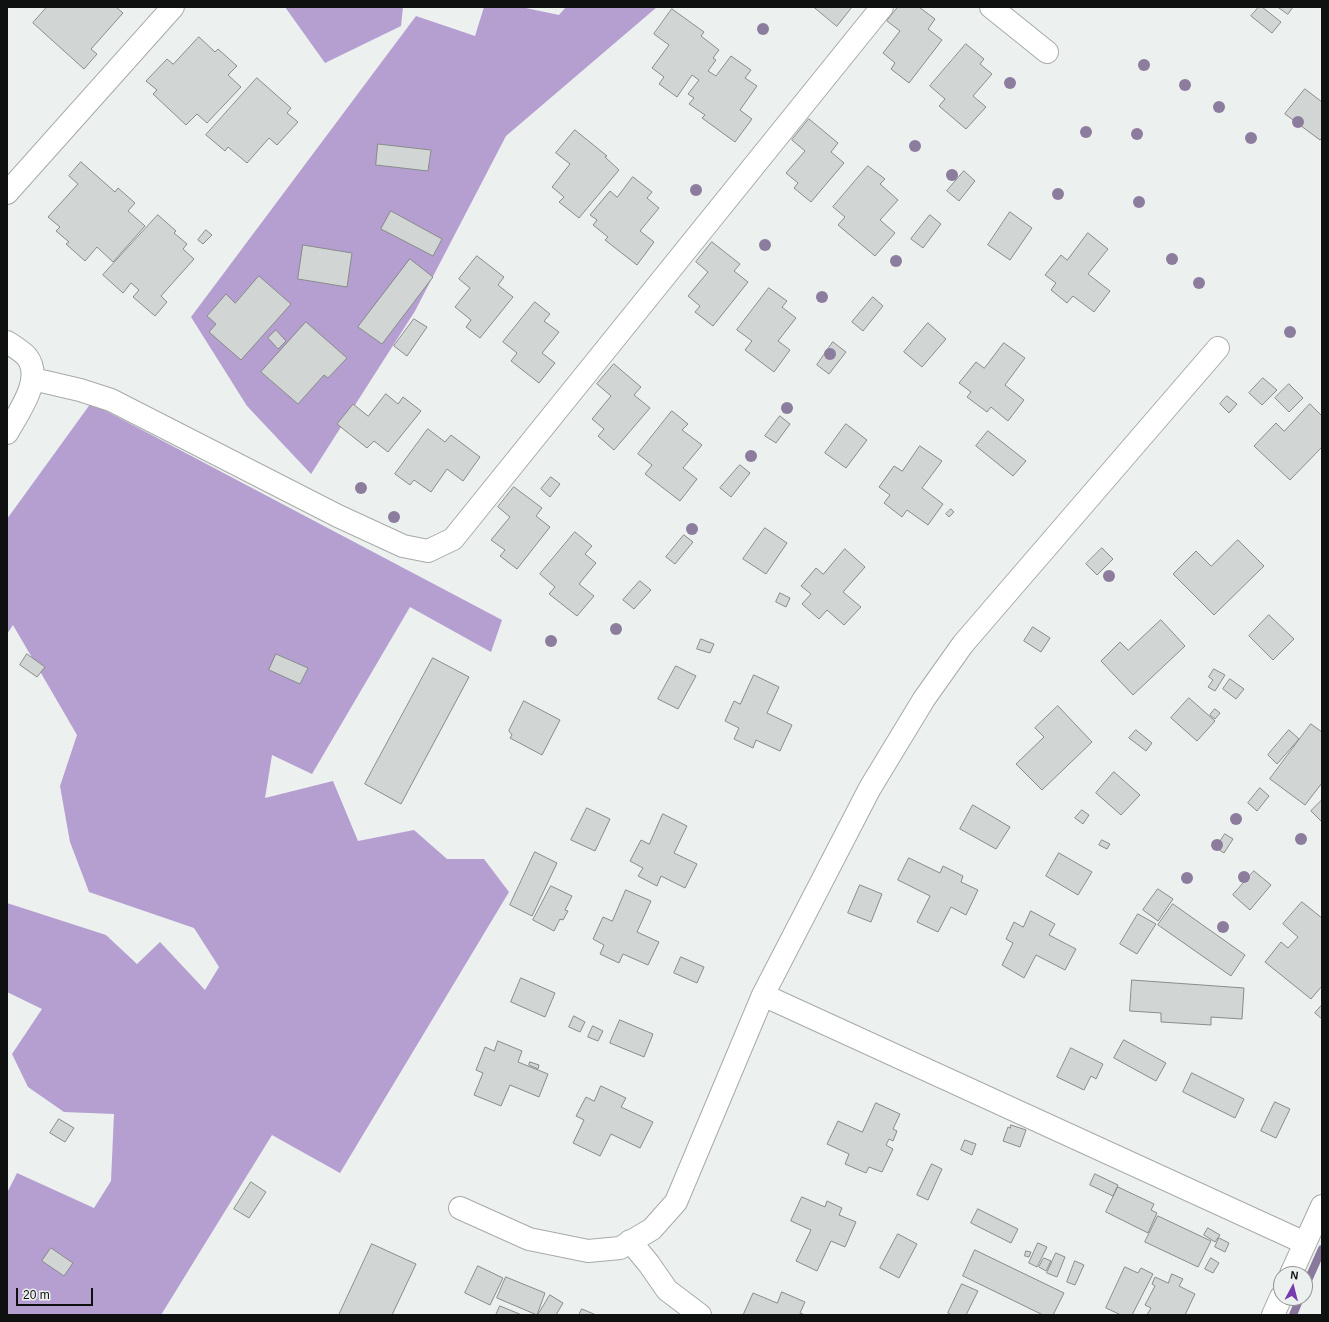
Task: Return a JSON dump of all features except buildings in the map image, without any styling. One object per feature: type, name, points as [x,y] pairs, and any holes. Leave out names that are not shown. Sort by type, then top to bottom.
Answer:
[{"type":"street","points":[[7,193],[173,7]]},
{"type":"street","points":[[33,379],[80,390],[111,400],[338,516],[403,546],[428,551],[453,539],[882,7]]},
{"type":"street","points":[[991,7],[1047,52]]},
{"type":"street","points":[[7,342],[27,357],[33,379],[31,390],[7,433]]},
{"type":"street","points":[[460,1208],[530,1239],[588,1251],[620,1248],[652,1229],[676,1202],[763,995],[870,788],[924,699],[962,644],[1218,348]]},
{"type":"street","points":[[763,995],[1304,1242]]},
{"type":"street","points":[[1294,1266],[1304,1242],[1322,1206]]},
{"type":"street","points":[[630,1241],[649,1264],[667,1290],[700,1315]]},
{"type":"shaded area","points":[[285,7],[403,7],[401,26],[325,63]]},
{"type":"shaded area","points":[[484,7],[521,7],[559,15],[566,7],[657,7],[506,136],[415,311],[311,474],[247,406],[191,317],[416,16],[475,36]]},
{"type":"shaded area","points":[[91,403],[502,620],[491,652],[410,607],[312,774],[272,755],[265,798],[333,781],[358,841],[414,830],[447,859],[484,859],[509,892],[340,1173],[272,1135],[161,1315],[7,1315],[7,1193],[17,1173],[94,1208],[111,1181],[114,1114],[64,1112],[28,1087],[12,1054],[42,1009],[7,992],[7,903],[106,935],[137,964],[160,942],[205,990],[219,967],[194,928],[89,892],[70,842],[60,786],[77,735],[13,625],[7,634],[7,519]]},
{"type":"waterway","points":[[1313,1269],[1322,1249]]},
{"type":"waterway","points":[[1293,1315],[1297,1306]]}]
